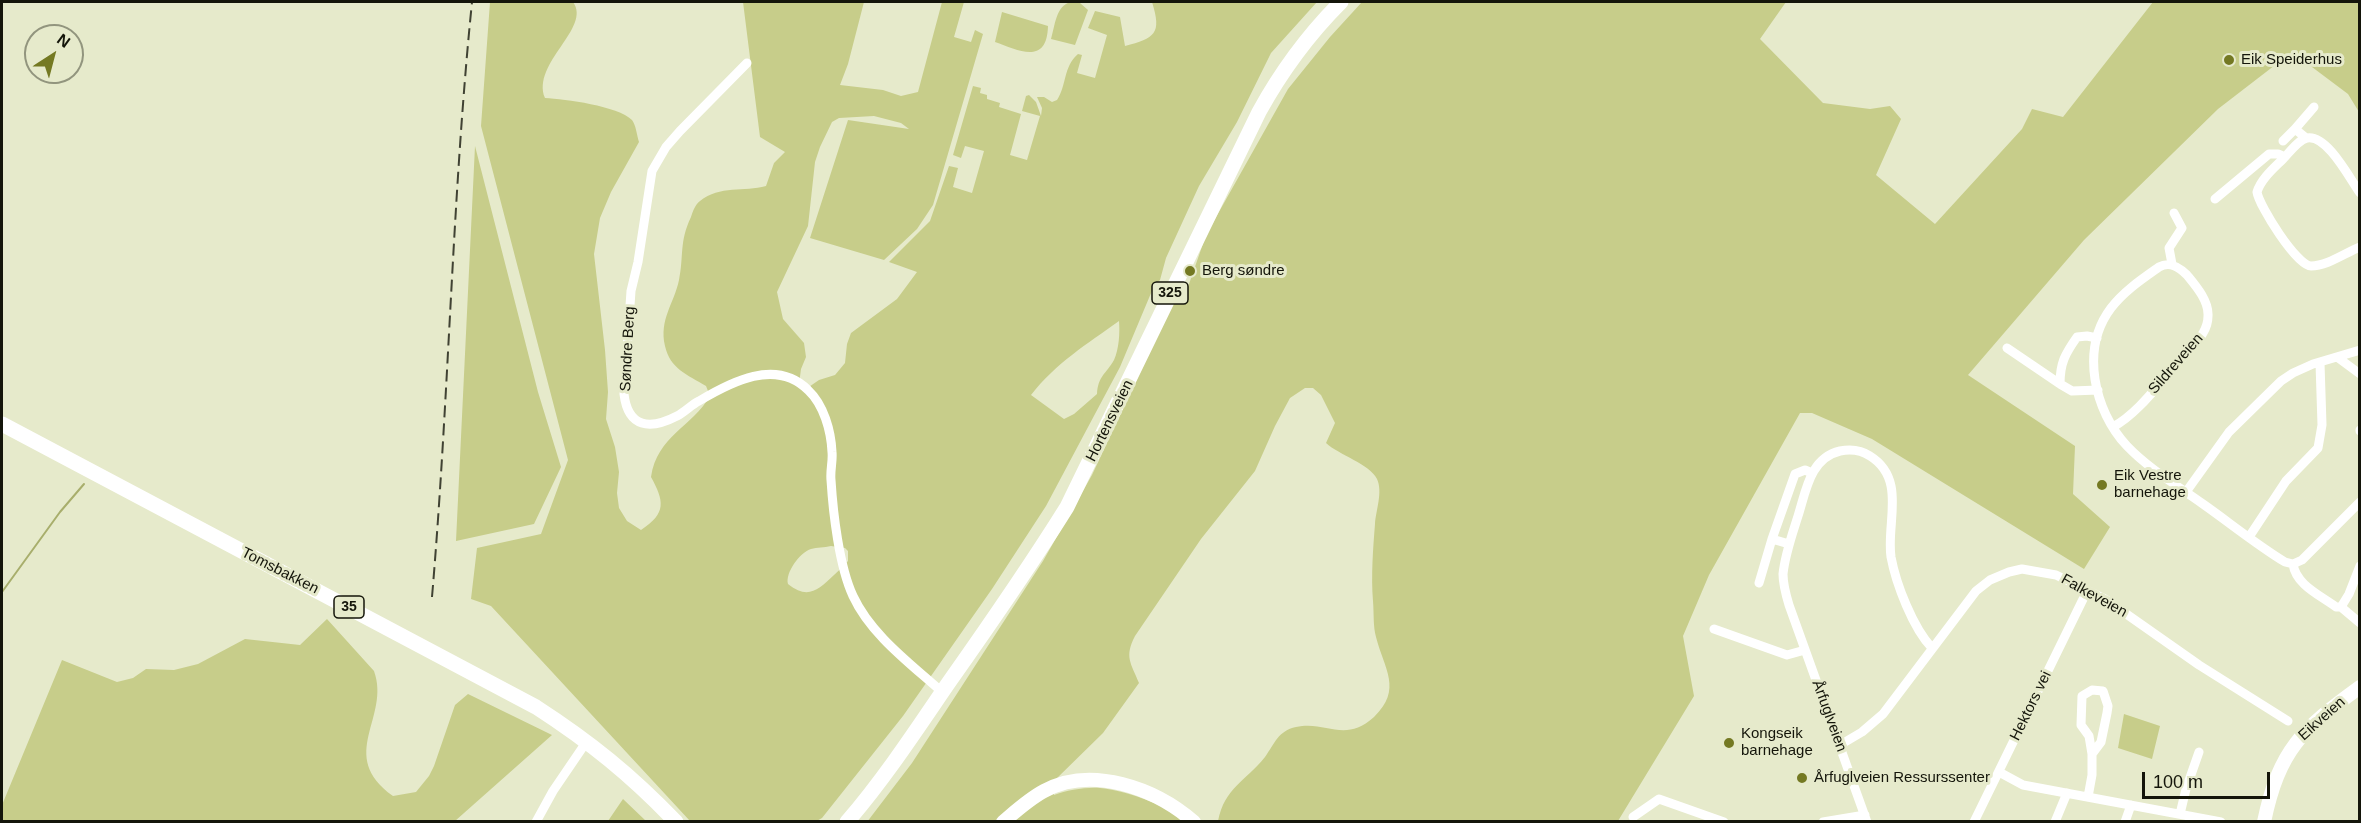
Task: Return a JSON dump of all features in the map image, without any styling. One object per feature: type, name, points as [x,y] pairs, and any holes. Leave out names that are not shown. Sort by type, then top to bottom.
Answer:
[{"type":"main road","name":"Hortensveien","points":[[847,822],[879,782],[942,692],[1035,558],[1067,507],[1237,154],[1273,88],[1315,30],[1341,2]]},
{"type":"main road","name":"Tomsbakken","points":[[2,424],[536,707],[587,741],[631,776],[675,822]]},
{"type":"main road","name":"Eikveien","points":[[2264,822],[2274,780],[2290,749],[2311,726],[2360,687]]},
{"type":"main road","points":[[1003,822],[1043,792],[1076,780],[1089,779],[1119,783],[1140,790],[1194,822]]},
{"type":"street","name":"Søndre Berg","points":[[747,63],[680,131],[666,147],[652,171],[638,262],[631,291],[624,394],[626,407],[630,416],[638,421],[648,424],[659,423],[678,416],[698,401],[746,378],[766,374],[780,375],[795,380],[807,389],[817,399],[830,432],[832,453],[830,478],[838,537],[845,574],[853,597],[874,629],[942,692]]},
{"type":"street","points":[[2283,141],[2314,107]]},
{"type":"street","points":[[2295,129],[2306,138],[2320,140],[2328,147],[2360,193]]},
{"type":"street","points":[[2306,138],[2260,183],[2257,192],[2264,208],[2299,261],[2312,266],[2360,247]]},
{"type":"street","points":[[2215,200],[2269,154],[2285,157]]},
{"type":"street","points":[[2174,213],[2182,228],[2169,248],[2172,264],[2166,263],[2159,267],[2123,294],[2110,309],[2097,338],[2093,361],[2098,390],[2113,427],[2128,447],[2186,492],[2278,558],[2294,564],[2302,560],[2360,502]]},
{"type":"street","name":"Sildreveien","points":[[2113,427],[2133,411],[2199,340],[2207,325],[2207,305],[2198,288],[2184,272],[2172,264]]},
{"type":"street","points":[[2060,384],[2060,368],[2077,338],[2087,336],[2097,338]]},
{"type":"street","points":[[2007,348],[2072,391],[2098,390]]},
{"type":"street","points":[[2186,492],[2229,432],[2293,373],[2360,350]]},
{"type":"street","points":[[2337,357],[2360,374]]},
{"type":"street","points":[[2249,537],[2286,481],[2318,448],[2322,425],[2320,363]]},
{"type":"street","name":"Årfuglveien","points":[[1823,822],[1866,818],[1789,605],[1783,582],[1789,544],[1812,473],[1823,459],[1835,452],[1859,451],[1869,455],[1882,466],[1892,485],[1890,536],[1894,570],[1916,628],[1932,648]]},
{"type":"street","name":"Årfuglveien","points":[[1759,583],[1795,474],[1805,470],[1812,473]]},
{"type":"street","points":[[1772,539],[1789,544]]},
{"type":"street","points":[[2294,564],[2295,574],[2301,582],[2336,607],[2341,607],[2360,623]]},
{"type":"street","points":[[2341,607],[2360,566]]},
{"type":"street","name":"Falkeveien","points":[[1840,746],[1862,732],[1883,714],[1976,591],[1990,580],[2022,569],[2048,573],[2120,609],[2199,665],[2288,721]]},
{"type":"street","name":"Hektors vei","points":[[1974,822],[2087,591]]},
{"type":"street","points":[[1714,629],[1787,655],[1805,650]]},
{"type":"street","points":[[2088,797],[2092,775],[2092,754],[2089,736],[2081,725],[2082,696],[2092,690],[2103,691],[2108,706],[2101,742],[2092,754]]},
{"type":"street","points":[[536,822],[587,741]]},
{"type":"street","points":[[2180,814],[2199,752]]},
{"type":"street","points":[[1999,772],[2023,785],[2221,822]]},
{"type":"street","points":[[2055,822],[2067,793]]},
{"type":"street","points":[[1633,817],[1659,799],[1724,822]]},
{"type":"street","points":[[2126,822],[2131,805]]},
{"type":"green space","points":[[490,2],[573,2],[577,12],[575,23],[546,72],[543,85],[545,98],[591,104],[625,115],[632,120],[639,142],[611,192],[600,218],[594,254],[605,350],[608,392],[606,419],[615,447],[619,472],[617,493],[619,508],[627,521],[641,530],[655,518],[661,506],[659,493],[651,477],[660,451],[703,407],[710,396],[706,386],[675,366],[667,354],[664,336],[665,320],[677,289],[683,242],[693,210],[700,201],[716,193],[766,186],[774,163],[785,152],[760,137],[743,2],[864,2],[848,64],[840,85],[883,90],[901,96],[918,92],[942,2],[964,2],[954,37],[971,42],[975,30],[983,34],[933,205],[917,229],[884,260],[810,238],[848,120],[909,129],[901,123],[874,116],[839,118],[832,122],[815,162],[808,226],[777,292],[783,319],[804,343],[806,357],[801,369],[799,384],[803,391],[819,380],[835,375],[845,363],[851,333],[897,299],[917,272],[889,262],[930,221],[949,166],[958,168],[953,187],[972,193],[984,151],[965,146],[961,158],[953,155],[973,86],[981,88],[980,93],[987,95],[987,99],[1000,103],[999,107],[1021,114],[1010,155],[1027,160],[1040,116],[1022,111],[1026,96],[1029,95],[1036,102],[1041,116],[1042,108],[1037,97],[1044,97],[1052,102],[1057,100],[1067,70],[1078,54],[1082,55],[1077,73],[1095,78],[1107,35],[1088,28],[1095,11],[1120,17],[1125,46],[1143,40],[1154,33],[1156,21],[1152,2],[1317,2],[1271,53],[1237,122],[1199,186],[1166,258],[1160,280],[1154,286],[1120,367],[1046,506],[992,589],[903,716],[822,818],[815,822],[690,821],[491,606],[471,599],[477,548],[541,534],[568,460],[481,126]],"holes":[[[1119,321],[1119,341],[1114,360],[1101,379],[1097,394],[1074,414],[1064,419],[1031,395],[1061,364]],[[831,546],[845,548],[848,551],[848,561],[818,589],[807,592],[795,589],[788,584],[791,569],[802,554],[811,549]]]},
{"type":"green space","points":[[1071,2],[1080,3],[1088,10],[1075,45],[1051,39],[1059,12],[1062,7]]},
{"type":"green space","points":[[1362,2],[1786,2],[1760,39],[1823,103],[1870,109],[1890,106],[1901,119],[1876,175],[1935,224],[2022,129],[2032,109],[2063,117],[2153,2],[2359,2],[2359,112],[2348,94],[2292,52],[2218,109],[2084,240],[1968,375],[2075,446],[2073,494],[2110,527],[2084,569],[1872,439],[1812,413],[1800,413],[1709,575],[1683,636],[1694,696],[1618,821],[1218,821],[1225,800],[1258,766],[1285,731],[1307,726],[1335,730],[1353,729],[1374,717],[1388,697],[1389,678],[1375,633],[1372,592],[1379,484],[1368,469],[1326,443],[1335,423],[1321,395],[1313,388],[1305,388],[1290,398],[1255,471],[1201,539],[1135,636],[1129,655],[1139,683],[1103,733],[1053,782],[1054,795],[1083,788],[1109,789],[1156,804],[1181,821],[867,822],[912,763],[1043,561],[1092,475],[1172,304],[1189,284],[1206,235],[1288,89]]},
{"type":"green space","points":[[1002,12],[1048,26],[1043,46],[1037,51],[1030,52],[995,42]]},
{"type":"green space","points":[[475,146],[538,392],[561,467],[534,524],[456,541]]},
{"type":"green space","points":[[327,619],[374,671],[377,688],[376,705],[366,751],[368,766],[377,781],[393,796],[416,792],[429,776],[455,705],[468,694],[552,735],[455,821],[2,821],[2,805],[62,660],[117,682],[133,678],[146,669],[174,670],[198,664],[245,639],[300,645]]},
{"type":"green space","points":[[2124,714],[2160,726],[2152,759],[2118,748]]},
{"type":"green space","points":[[623,799],[646,821],[608,821]]},
{"type":"waterway","points":[[2,592],[60,512],[84,484]]},
{"type":"railway","points":[[432,597],[460,150],[472,2]]},
{"type":"place","name":"Eik Speiderhus","points":[[2229,60]]},
{"type":"place","name":"Berg søndre","points":[[1190,271]]},
{"type":"place","name":"Eik Vestre barnehage","points":[[2102,485]]},
{"type":"place","name":"Kongseik barnehage","points":[[1729,743]]},
{"type":"place","name":"Årfuglveien Ressurssenter","points":[[1802,778]]}]
